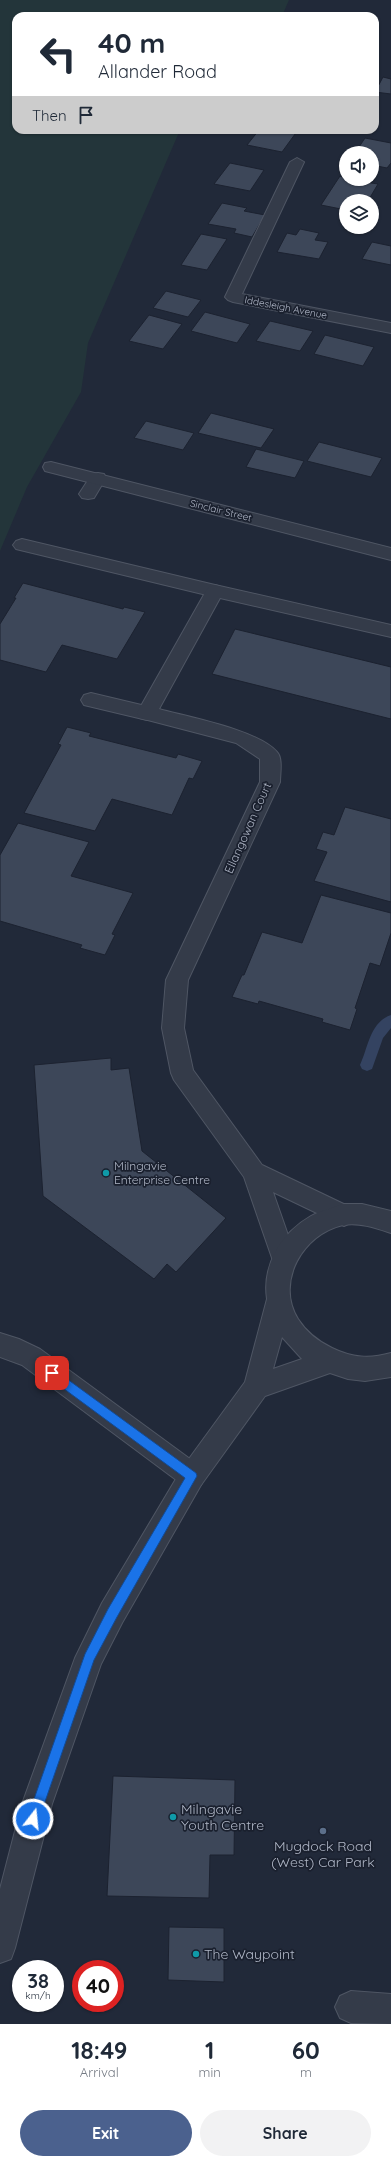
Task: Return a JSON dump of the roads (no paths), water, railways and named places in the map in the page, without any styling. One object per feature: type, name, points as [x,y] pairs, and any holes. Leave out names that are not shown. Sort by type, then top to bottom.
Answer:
[{"type":"street","name":"Iddesleigh Avenue","points":[[297,162],[233,297],[391,328]]},
{"type":"street","name":"Sinclair Street","points":[[51,466],[391,554]]},
{"type":"street","points":[[88,494],[98,478]]},
{"type":"street","points":[[22,545],[391,631]]},
{"type":"street","points":[[91,700],[147,712],[215,591]]},
{"type":"street","name":"Ellangowan Court","points":[[147,712],[242,738],[270,756],[270,782],[176,980],[173,1028],[182,1073],[254,1172],[284,1258]]},
{"type":"street","name":"Ellangowan Court","points":[[254,1172],[344,1215]]},
{"type":"street","points":[[0,1948],[37,1804],[89,1658],[112,1613],[192,1476],[256,1387],[278,1302],[277,1279],[284,1258],[298,1238],[318,1223],[344,1215],[386,1217]]},
{"type":"street","points":[[278,1302],[288,1326],[306,1347],[330,1362],[348,1367],[389,1370]]},
{"type":"street","points":[[0,1345],[10,1347],[31,1357],[192,1476]]},
{"type":"street","points":[[256,1387],[330,1362]]},
{"type":"street","points":[[351,2007],[391,2010]]},
{"type":"waterway","points":[[367,1065],[377,1036],[384,1026],[391,1020]]},
{"type":"place","name":"Milngavie Enterprise Centre","points":[[106,1173]]},
{"type":"place","name":"Milngavie Youth Centre","points":[[173,1817]]},
{"type":"place","name":"Mugdock Road (West) Car Park","points":[[323,1831]]},
{"type":"place","name":"The Waypoint","points":[[196,1954]]}]
